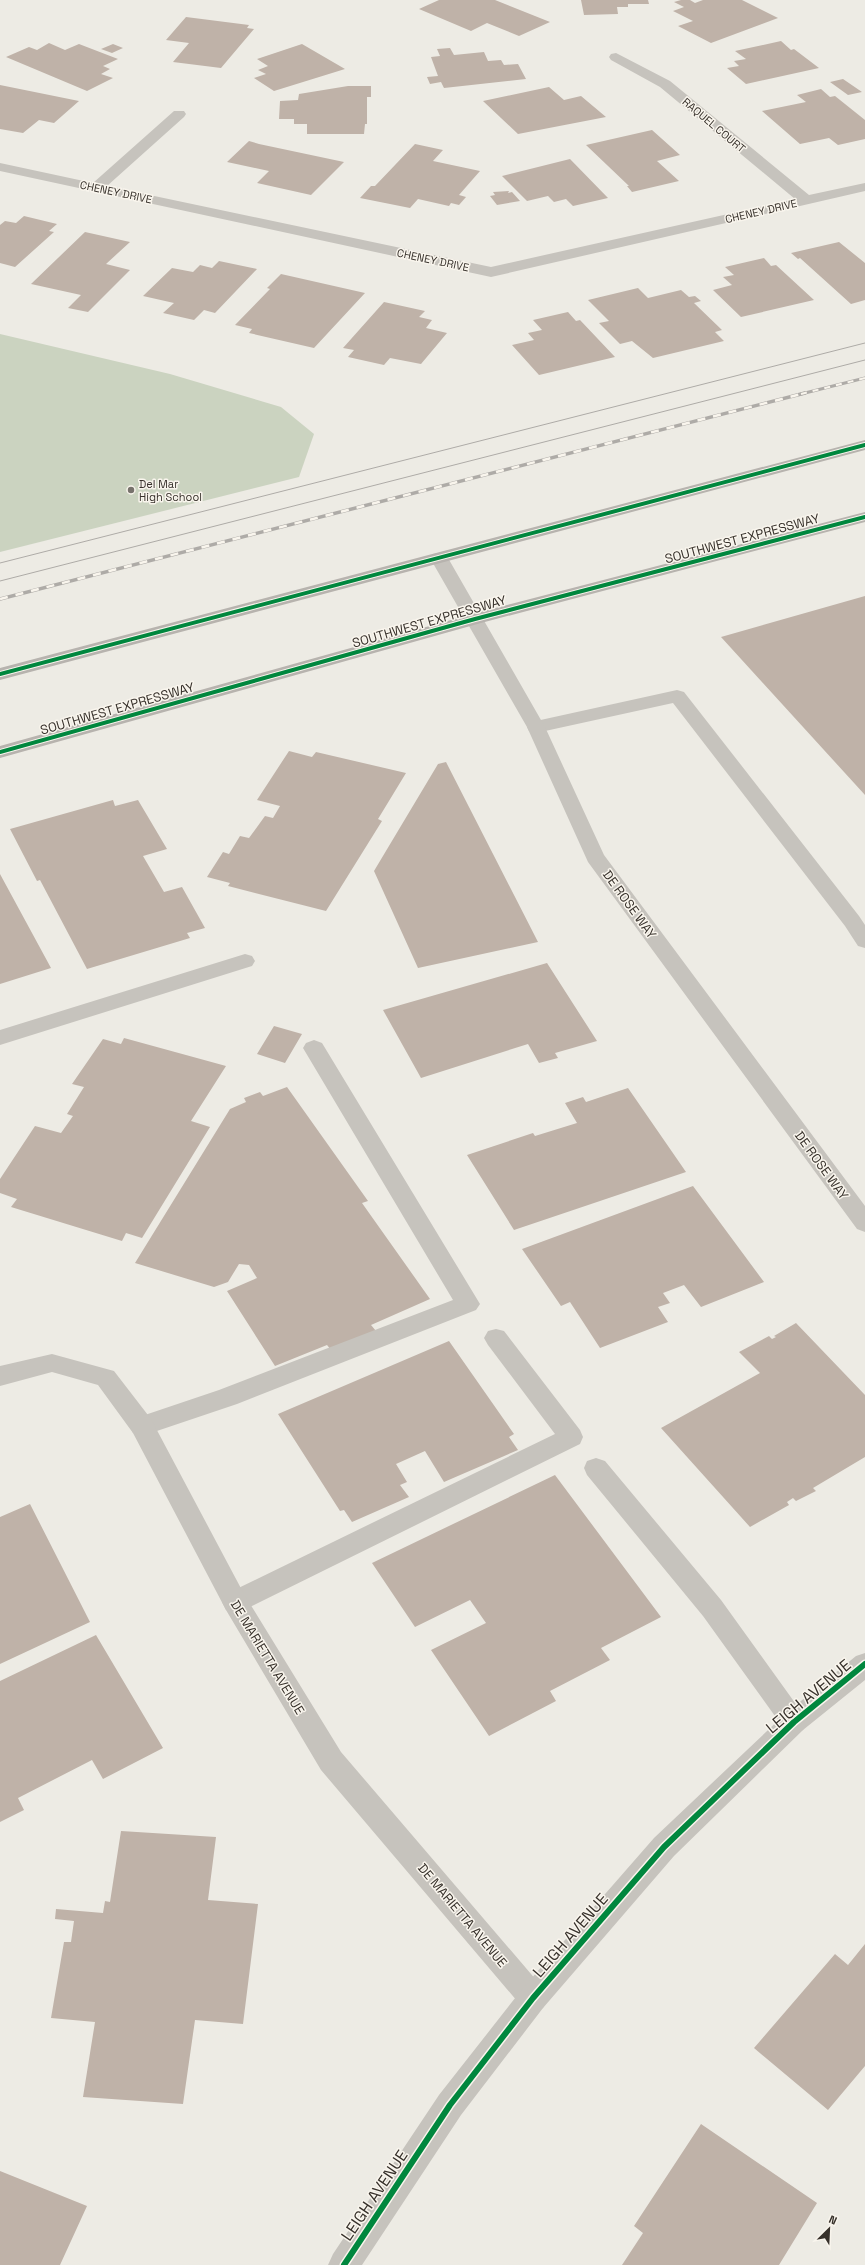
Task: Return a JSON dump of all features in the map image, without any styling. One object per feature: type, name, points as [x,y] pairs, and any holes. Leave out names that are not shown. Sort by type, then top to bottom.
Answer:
[{"type":"main road","points":[[0,674],[865,445]]},
{"type":"main road","name":"SOUTHWEST EXPRESSWAY","points":[[0,752],[475,619],[865,517]]},
{"type":"street","name":"RAQUEL COURT","points":[[616,57],[665,84],[807,201]]},
{"type":"street","points":[[96,188],[179,114]]},
{"type":"street","name":"CHENEY DRIVE","points":[[0,166],[96,188],[491,272],[865,187]]},
{"type":"street","name":"DE ROSE WAY","points":[[439,558],[536,727],[595,857],[865,1223]]},
{"type":"street","points":[[536,727],[593,716],[677,696],[852,921],[865,941]]},
{"type":"street","points":[[0,1038],[245,961]]},
{"type":"street","points":[[142,1426],[228,1397],[468,1304],[314,1048]]},
{"type":"street","points":[[235,1602],[571,1437],[496,1338]]},
{"type":"street","name":"DE MARIETTA AVENUE","points":[[0,1376],[52,1363],[106,1378],[142,1426],[235,1602],[330,1761],[533,1998]]},
{"type":"street","points":[[596,1468],[712,1608],[794,1722]]},
{"type":"street","name":"LEIGH AVENUE","points":[[344,2265],[450,2105],[533,1998],[664,1847],[794,1722],[865,1664]]},
{"type":"green space","name":"Del Mar High School","points":[[0,334],[170,374],[281,407],[314,434],[299,477],[0,552]]},
{"type":"building","points":[[439,0],[495,0],[550,22],[519,36],[487,23],[471,31],[419,9]]},
{"type":"building","points":[[581,0],[648,0],[649,4],[628,4],[628,7],[617,7],[618,14],[584,15]]},
{"type":"building","points":[[690,0],[695,3],[703,0],[742,0],[778,18],[711,43],[678,26],[693,21],[673,11],[684,7],[674,2]]},
{"type":"building","points":[[186,17],[249,25],[247,28],[254,29],[221,68],[173,62],[189,43],[166,40]]},
{"type":"building","points":[[781,41],[791,50],[794,49],[819,68],[746,84],[727,68],[739,66],[734,61],[746,59],[735,51]]},
{"type":"building","points":[[49,43],[65,50],[79,44],[118,59],[103,66],[110,69],[101,74],[113,78],[87,91],[6,57],[29,47],[37,50]]},
{"type":"building","points":[[113,44],[123,48],[112,53],[101,49]]},
{"type":"building","points":[[302,44],[345,69],[274,91],[254,78],[266,74],[258,70],[268,66],[257,59]]},
{"type":"building","points":[[450,48],[454,55],[484,52],[488,61],[501,60],[504,65],[518,64],[526,79],[444,88],[441,82],[430,84],[427,77],[438,76],[431,57],[440,56],[437,49]]},
{"type":"building","points":[[843,79],[862,92],[848,95],[830,82]]},
{"type":"building","points":[[0,85],[79,101],[54,123],[39,120],[23,133],[0,129]]},
{"type":"building","points":[[348,86],[371,86],[371,97],[367,97],[367,124],[365,124],[364,134],[307,134],[307,124],[294,124],[294,119],[279,119],[280,101],[298,100],[299,94]]},
{"type":"building","points":[[549,87],[564,100],[581,96],[606,117],[518,134],[483,101]]},
{"type":"building","points":[[821,89],[830,97],[835,96],[865,120],[865,139],[838,145],[829,138],[800,144],[762,111],[806,102],[797,95]]},
{"type":"building","points":[[652,130],[680,155],[657,161],[679,181],[632,192],[627,186],[629,186],[586,145]]},
{"type":"building","points":[[249,141],[344,162],[311,195],[257,183],[269,171],[227,162]]},
{"type":"building","points":[[415,144],[443,150],[433,161],[480,171],[459,195],[466,197],[459,205],[451,203],[449,206],[418,199],[410,208],[360,198],[371,186],[375,186]]},
{"type":"building","points":[[570,159],[608,198],[573,206],[566,199],[554,202],[548,196],[527,201],[502,176]]},
{"type":"building","points":[[509,191],[508,193],[512,192],[520,201],[497,205],[490,196],[495,195],[493,192]]},
{"type":"building","points":[[24,216],[57,224],[49,231],[54,232],[15,267],[0,263],[0,225],[5,221],[16,223]]},
{"type":"building","points":[[85,232],[130,242],[106,264],[130,270],[88,312],[68,308],[81,295],[31,284]]},
{"type":"building","points":[[839,242],[865,263],[865,300],[851,304],[800,258],[798,259],[791,253]]},
{"type":"building","points":[[764,258],[771,266],[776,265],[814,300],[741,317],[713,290],[732,285],[723,277],[734,275],[725,267]]},
{"type":"building","points":[[219,261],[257,269],[215,313],[204,310],[194,320],[163,313],[174,303],[143,296],[172,268],[193,272],[200,265],[212,268]]},
{"type":"building","points":[[281,274],[365,293],[314,348],[249,333],[252,329],[235,325],[270,289],[267,288]]},
{"type":"building","points":[[638,288],[648,298],[681,290],[689,297],[695,296],[701,301],[694,303],[722,330],[715,332],[724,341],[653,358],[632,341],[620,344],[599,323],[609,321],[588,300]]},
{"type":"building","points":[[384,302],[425,311],[419,317],[432,320],[426,328],[447,333],[421,364],[390,358],[384,365],[348,357],[354,350],[343,348]]},
{"type":"building","points":[[568,312],[576,321],[580,320],[615,357],[539,375],[512,345],[534,340],[528,333],[542,330],[533,320]]},
{"type":"building","points":[[865,596],[865,795],[721,637]]},
{"type":"building","points":[[289,751],[312,757],[316,752],[406,773],[378,819],[382,821],[326,911],[228,886],[230,883],[207,877],[223,852],[229,854],[240,836],[249,838],[265,816],[273,818],[280,806],[257,800]]},
{"type":"building","points":[[446,762],[538,942],[418,968],[374,871],[438,764]]},
{"type":"building","points":[[113,800],[115,806],[138,800],[167,849],[143,856],[164,892],[182,887],[205,928],[187,933],[190,938],[87,969],[40,880],[37,881],[10,829]]},
{"type":"building","points":[[0,874],[51,968],[0,984]]},
{"type":"building","points":[[547,963],[597,1041],[555,1053],[558,1058],[539,1063],[528,1044],[421,1078],[383,1010]]},
{"type":"building","points":[[274,1026],[302,1034],[285,1063],[257,1054]]},
{"type":"building","points":[[124,1038],[226,1066],[191,1121],[210,1127],[142,1238],[126,1233],[122,1241],[11,1207],[17,1199],[0,1193],[0,1179],[35,1126],[61,1133],[73,1116],[67,1114],[84,1087],[72,1084],[103,1039],[121,1044]]},
{"type":"building","points":[[287,1087],[368,1201],[362,1203],[430,1299],[371,1325],[376,1331],[331,1350],[327,1345],[275,1366],[227,1291],[257,1278],[249,1265],[239,1264],[228,1282],[214,1287],[135,1263],[230,1109],[246,1102],[244,1098],[260,1092],[263,1096]]},
{"type":"building","points":[[628,1088],[686,1172],[514,1230],[467,1155],[533,1133],[535,1136],[577,1123],[565,1103],[583,1097],[586,1102]]},
{"type":"building","points":[[693,1186],[764,1282],[701,1307],[684,1285],[663,1293],[670,1303],[658,1307],[668,1322],[600,1348],[570,1302],[561,1306],[522,1249]]},
{"type":"building","points":[[796,1323],[865,1395],[865,1457],[813,1488],[816,1491],[796,1501],[793,1498],[787,1502],[789,1505],[750,1527],[661,1428],[760,1373],[739,1352],[769,1336],[772,1339],[776,1337],[774,1336]]},
{"type":"building","points":[[449,1341],[514,1434],[509,1437],[518,1450],[444,1482],[425,1451],[396,1464],[407,1482],[400,1485],[409,1497],[352,1522],[344,1510],[340,1511],[278,1414]]},
{"type":"building","points":[[555,1475],[661,1617],[601,1648],[610,1660],[550,1691],[556,1701],[489,1736],[431,1650],[486,1623],[470,1600],[415,1627],[372,1563]]},
{"type":"building","points":[[30,1504],[90,1622],[0,1664],[0,1517]]},
{"type":"building","points":[[96,1635],[163,1748],[103,1779],[92,1760],[18,1798],[24,1810],[0,1822],[0,1681]]},
{"type":"building","points":[[121,1831],[216,1837],[208,1900],[258,1904],[243,2024],[195,2020],[183,2104],[83,2097],[95,2022],[51,2018],[64,1942],[71,1942],[74,1921],[55,1919],[56,1909],[103,1913],[105,1901],[110,1902]]},
{"type":"building","points":[[865,1944],[865,2066],[828,2110],[754,2048],[835,1954],[848,1965]]},
{"type":"building","points":[[701,2124],[817,2203],[779,2265],[622,2265],[643,2233],[634,2226]]},
{"type":"building","points":[[0,2171],[87,2206],[60,2265],[0,2265]]},
{"type":"tram line","points":[[0,563],[865,343]]},
{"type":"tram line","points":[[0,581],[865,360]]},
{"type":"railway","points":[[805,393],[865,378]]},
{"type":"railway","points":[[0,599],[805,393]]},
{"type":"railway","points":[[801,394],[805,393]]},
{"type":"cycle path","points":[[0,674],[865,445]]},
{"type":"cycle path","points":[[0,752],[475,619],[865,517]]},
{"type":"cycle path","points":[[344,2265],[450,2105],[533,1998],[664,1847],[794,1722],[865,1664]]},
{"type":"place","name":"Del Mar High School","points":[[131,490]]}]
